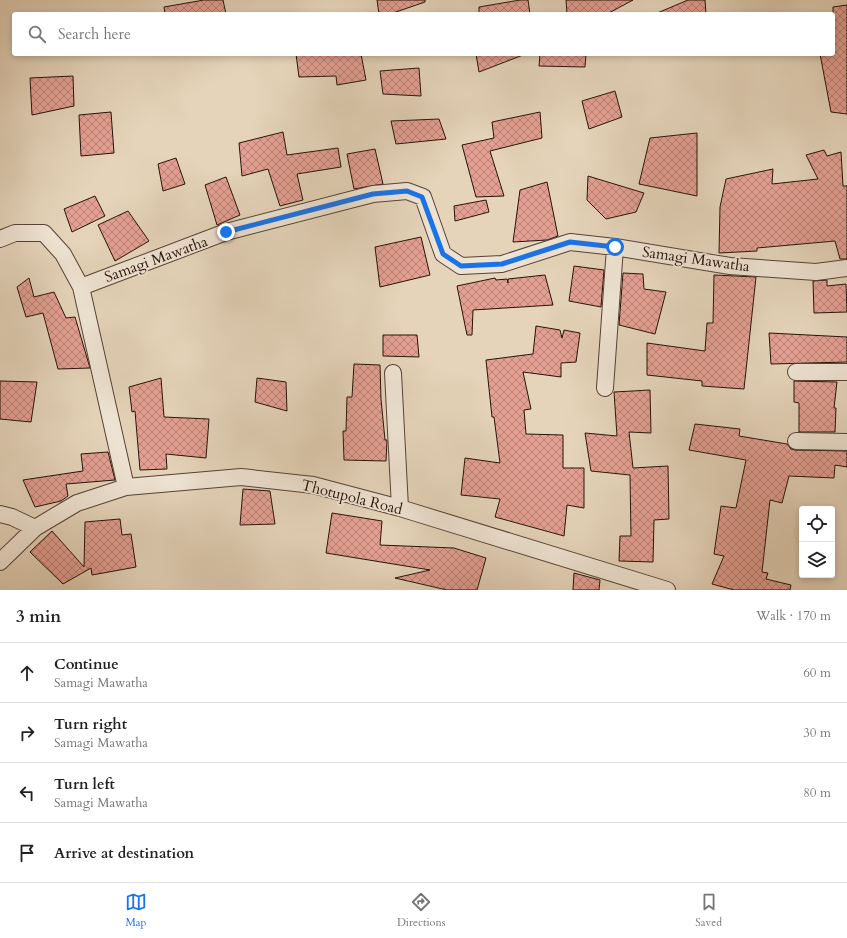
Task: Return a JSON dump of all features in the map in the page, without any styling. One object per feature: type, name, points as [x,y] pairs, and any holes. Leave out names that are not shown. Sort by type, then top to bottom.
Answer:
[{"type":"street","name":"Samagi Mawatha","points":[[81,287],[226,232],[373,194],[407,191],[422,197],[443,254],[461,266],[502,264],[570,242],[615,247],[730,266],[816,272],[847,268]]},
{"type":"street","points":[[0,239],[15,234],[44,233],[63,254],[81,287],[126,487]]},
{"type":"street","points":[[605,388],[615,247]]},
{"type":"street","points":[[796,372],[847,372]]},
{"type":"street","points":[[393,373],[400,508]]},
{"type":"street","points":[[796,441],[847,442]]},
{"type":"street","name":"Thotupola Road","points":[[0,562],[35,528],[77,503],[126,487],[242,477],[313,484],[400,508],[667,590]]},
{"type":"street","points":[[0,514],[12,517],[35,528]]},
{"type":"building","points":[[204,0],[223,0],[226,12],[165,12],[164,7]]},
{"type":"building","points":[[377,0],[425,0],[425,2],[396,12],[379,12]]},
{"type":"building","points":[[528,0],[530,12],[479,12],[479,7]]},
{"type":"building","points":[[566,0],[633,0],[611,12],[567,12]]},
{"type":"building","points":[[688,0],[705,0],[706,12],[660,12]]},
{"type":"building","points":[[847,5],[847,114],[831,112],[820,56],[835,56],[835,12],[833,12],[833,7]]},
{"type":"building","points":[[296,56],[361,56],[366,80],[337,85],[336,76],[299,77]]},
{"type":"building","points":[[476,56],[520,56],[479,72]]},
{"type":"building","points":[[540,56],[586,56],[585,67],[539,66]]},
{"type":"building","points":[[419,68],[421,96],[383,94],[380,71]]},
{"type":"building","points":[[73,76],[74,106],[32,115],[30,78]]},
{"type":"building","points":[[615,91],[622,117],[589,129],[582,101]]},
{"type":"building","points":[[111,112],[114,153],[81,156],[79,115]]},
{"type":"building","points":[[540,112],[542,138],[490,151],[504,196],[476,197],[462,145],[494,138],[492,122]]},
{"type":"building","points":[[439,119],[446,139],[396,144],[391,121]]},
{"type":"building","points":[[283,132],[287,155],[338,148],[341,167],[297,174],[303,200],[280,206],[268,169],[242,176],[239,143]]},
{"type":"building","points":[[697,133],[697,196],[639,184],[650,138]]},
{"type":"building","points":[[375,149],[383,184],[354,189],[347,154]]},
{"type":"building","points":[[824,150],[827,156],[841,152],[843,186],[847,186],[847,259],[840,259],[835,241],[757,248],[757,251],[719,253],[720,207],[726,179],[773,169],[772,184],[818,179],[806,155]]},
{"type":"building","points":[[176,158],[185,184],[163,191],[158,164]]},
{"type":"building","points":[[588,176],[644,193],[636,212],[606,219],[587,200]]},
{"type":"building","points":[[226,177],[240,215],[217,225],[205,185]]},
{"type":"building","points":[[547,182],[558,236],[547,240],[513,242],[520,190]]},
{"type":"building","points":[[95,196],[105,216],[72,232],[64,209]]},
{"type":"building","points":[[486,200],[489,212],[455,221],[454,206]]},
{"type":"building","points":[[128,211],[149,241],[115,261],[98,225]]},
{"type":"building","points":[[421,237],[430,275],[380,287],[375,247]]},
{"type":"building","points":[[574,266],[604,270],[601,307],[569,301]]},
{"type":"building","points":[[623,273],[643,274],[644,289],[666,292],[655,334],[619,325]]},
{"type":"building","points":[[545,275],[553,305],[473,310],[472,335],[467,335],[457,286],[495,278],[496,280],[507,279],[508,283],[508,279]]},
{"type":"building","points":[[714,275],[756,277],[744,389],[702,386],[702,381],[647,375],[647,343],[705,351],[707,323],[713,323]]},
{"type":"building","points":[[29,278],[34,297],[54,292],[66,318],[75,317],[90,368],[58,369],[43,313],[26,317],[17,287]]},
{"type":"building","points":[[827,280],[827,286],[846,284],[847,312],[814,313],[813,281]]},
{"type":"building","points":[[536,326],[560,330],[562,338],[564,330],[580,333],[576,362],[561,363],[561,377],[523,372],[531,409],[524,410],[526,434],[563,435],[563,468],[584,468],[584,508],[567,505],[564,536],[495,517],[500,499],[461,495],[465,458],[500,463],[494,417],[492,417],[486,360],[533,354]]},
{"type":"building","points":[[769,333],[847,337],[847,362],[771,364]]},
{"type":"building","points":[[383,335],[417,335],[419,357],[383,356]]},
{"type":"building","points":[[354,364],[380,365],[381,399],[385,440],[387,440],[386,461],[344,460],[343,431],[346,431],[347,397],[352,397]]},
{"type":"building","points":[[161,378],[164,417],[209,419],[206,458],[166,454],[167,469],[140,470],[135,411],[132,412],[129,387]]},
{"type":"building","points":[[257,378],[286,382],[287,411],[255,402]]},
{"type":"building","points":[[0,381],[37,382],[31,422],[0,419]]},
{"type":"building","points":[[794,381],[837,382],[834,408],[836,408],[835,432],[799,432],[799,403],[794,402]]},
{"type":"building","points":[[650,390],[651,433],[629,432],[633,468],[668,466],[669,519],[654,520],[653,562],[619,561],[620,536],[631,536],[630,475],[591,471],[585,433],[617,436],[614,392]]},
{"type":"building","points":[[695,424],[740,429],[739,436],[787,444],[791,449],[795,450],[847,451],[847,467],[835,465],[834,478],[789,476],[782,503],[770,500],[762,572],[768,573],[766,579],[791,585],[790,590],[734,590],[712,584],[724,556],[714,554],[721,506],[736,508],[746,460],[689,450]]},
{"type":"building","points":[[108,452],[115,480],[66,484],[68,496],[61,501],[35,507],[23,480],[83,471],[81,454]]},
{"type":"building","points":[[243,489],[270,491],[275,524],[240,525]]},
{"type":"building","points":[[332,513],[382,521],[380,545],[454,548],[486,558],[477,590],[447,590],[395,578],[430,570],[326,553]]},
{"type":"building","points":[[120,519],[122,535],[131,534],[136,567],[92,575],[91,568],[63,584],[30,552],[52,531],[84,567],[85,522]]},
{"type":"building","points":[[574,573],[600,580],[599,590],[573,590]]},
{"type":"route","points":[[226,232],[373,194],[407,191],[422,197],[443,254],[461,266],[502,264],[570,242],[615,247]]}]
